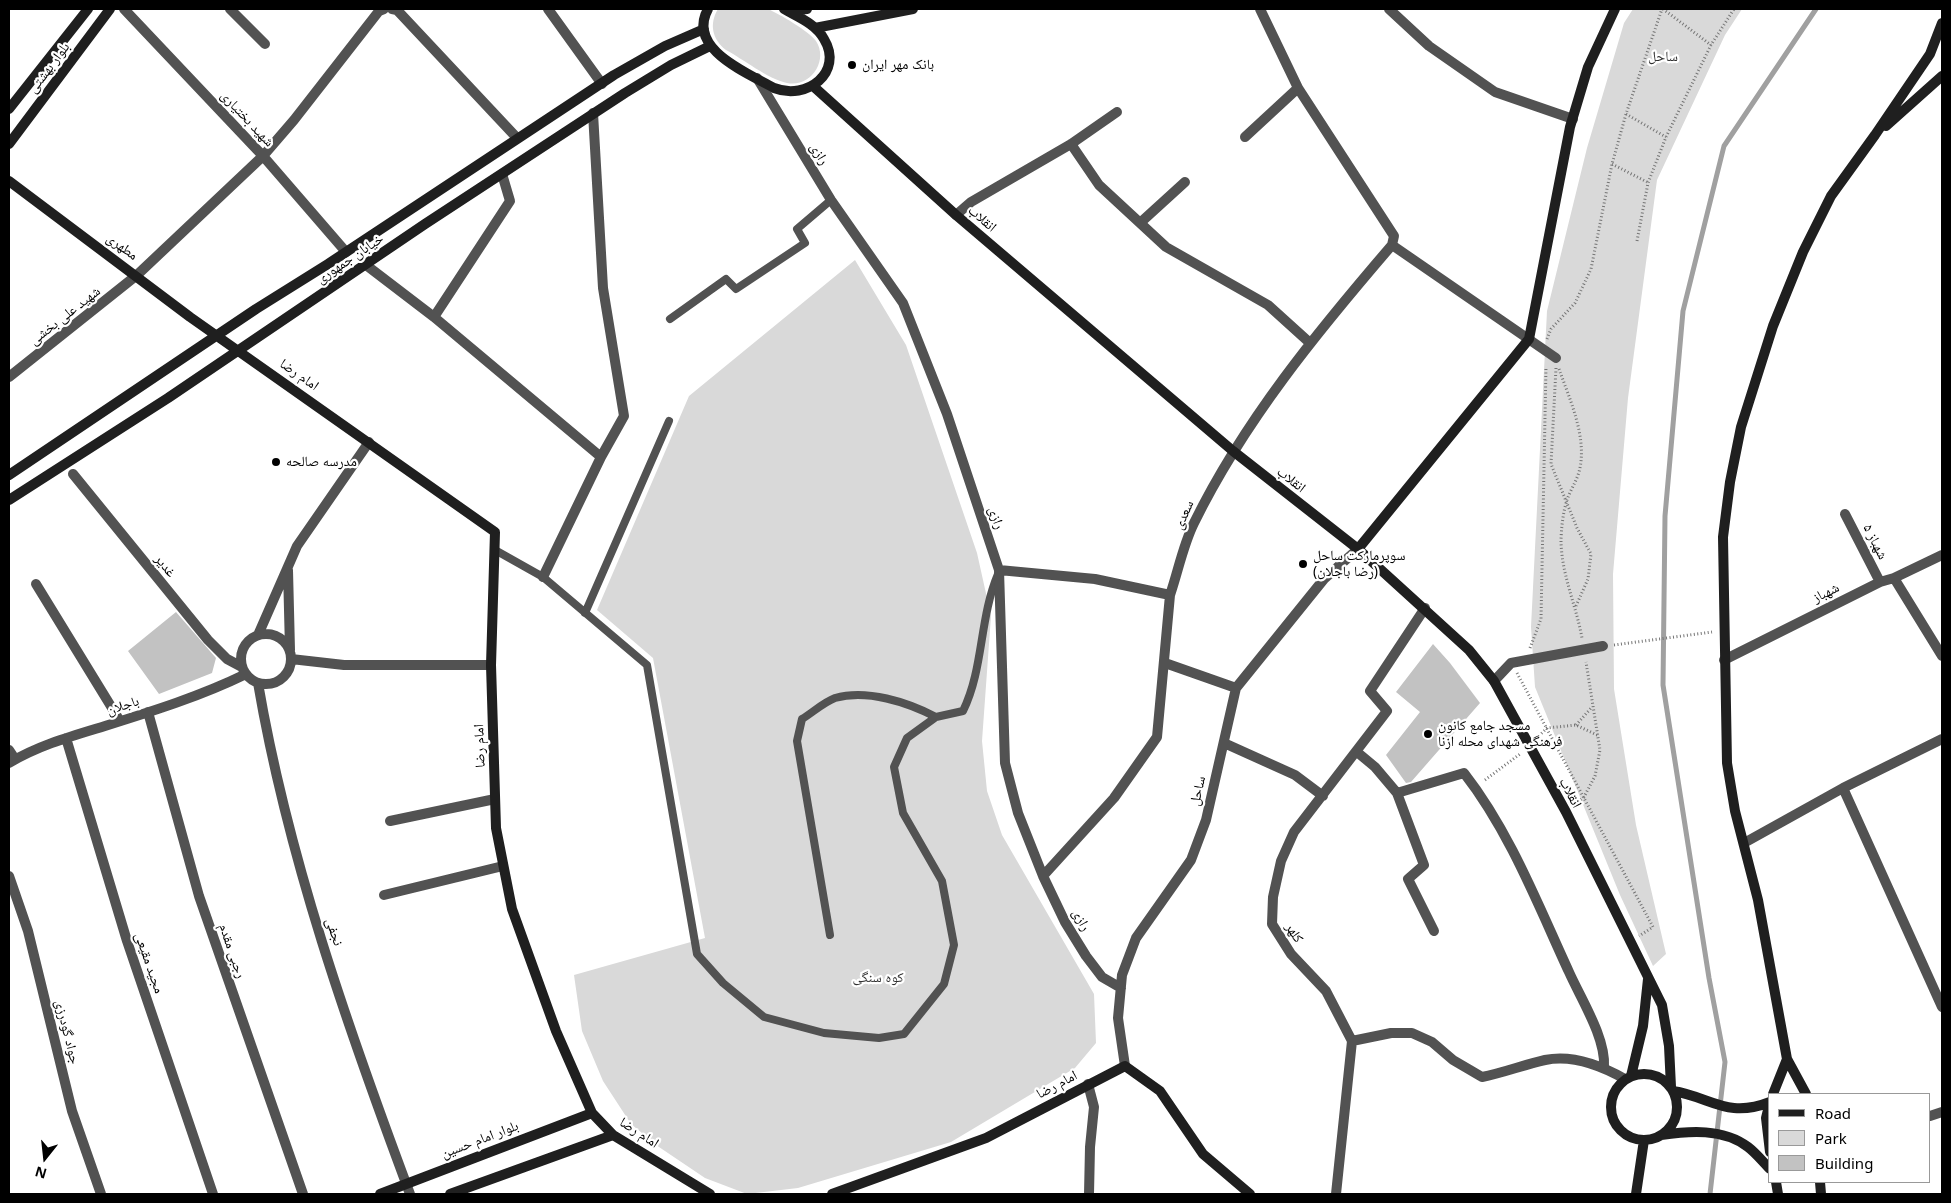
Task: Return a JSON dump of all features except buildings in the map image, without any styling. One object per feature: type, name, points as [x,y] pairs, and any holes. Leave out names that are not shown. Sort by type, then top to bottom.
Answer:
[{"type":"street","name":"بلوار بهشتی","points":[[9,109],[88,9]]},
{"type":"street","name":"بلوار بهشتی","points":[[9,144],[110,9]]},
{"type":"street","name":"شهید بختیاری","points":[[124,9],[263,156],[346,252]]},
{"type":"street","points":[[230,9],[265,44]]},
{"type":"street","name":"شهید علی بخشی","points":[[9,377],[137,275],[263,156],[294,120],[378,11],[384,9]]},
{"type":"street","points":[[392,9],[397,10],[517,138]]},
{"type":"street","points":[[548,9],[602,84]]},
{"type":"street","points":[[708,9],[704,29],[710,46],[721,57],[784,92],[794,93],[813,86],[821,79],[829,60],[825,40],[815,28],[786,10]]},
{"type":"street","points":[[786,10],[807,9]]},
{"type":"street","points":[[815,28],[913,9]]},
{"type":"street","points":[[1260,9],[1298,88],[1394,236],[1392,245],[1529,339],[1543,351],[1556,358]]},
{"type":"street","points":[[1390,9],[1429,46],[1495,92],[1573,119]]},
{"type":"street","points":[[1358,549],[1529,339],[1573,119],[1588,67],[1615,9]]},
{"type":"street","points":[[1805,1093],[1787,1059],[1758,900],[1727,762],[1723,537],[1730,482],[1742,427],[1773,326],[1803,252],[1831,196],[1876,135],[1930,54],[1942,23]]},
{"type":"street","name":"خیابان جمهوری","points":[[9,475],[517,138],[665,46],[704,29]]},
{"type":"street","name":"خیابان جمهوری","points":[[9,500],[239,350],[594,113],[671,65],[710,46]]},
{"type":"street","points":[[1876,135],[1942,76]]},
{"type":"street","name":"رازی","points":[[757,78],[831,200],[903,303],[947,414],[999,570],[1005,763],[1018,813],[1042,876],[1086,956],[1102,977],[1121,988]]},
{"type":"street","name":"انقلاب","points":[[813,86],[956,215],[1233,451],[1358,549],[1470,650],[1494,681],[1566,812],[1662,1005],[1669,1046],[1672,1089]]},
{"type":"street","points":[[1245,136],[1298,88]]},
{"type":"street","points":[[956,215],[972,202],[1071,144],[1117,112]]},
{"type":"street","points":[[543,577],[601,457],[624,416],[603,288],[594,113]]},
{"type":"street","points":[[1071,144],[1099,185],[1166,248],[1268,306],[1310,343]]},
{"type":"street","points":[[434,317],[510,202],[502,174]]},
{"type":"street","name":"مطهری","points":[[9,181],[239,350]]},
{"type":"street","points":[[1140,223],[1185,182]]},
{"type":"street","name":"سعدی","points":[[1042,876],[1114,798],[1157,737],[1170,595],[1193,525],[1233,451],[1310,343],[1392,245]]},
{"type":"street","points":[[366,264],[434,317],[601,457]]},
{"type":"street","name":"امام رضا","points":[[239,350],[495,532],[491,665],[496,828],[512,909],[556,1031],[592,1113],[613,1135],[710,1194]]},
{"type":"street","points":[[258,635],[297,546],[369,442]]},
{"type":"street","name":"غدیر","points":[[73,474],[208,640],[227,659],[244,670]]},
{"type":"street","name":"شهباز ۵","points":[[1845,514],[1880,582]]},
{"type":"street","name":"ساحل","points":[[1125,1066],[1118,1018],[1122,975],[1136,938],[1191,860],[1206,820],[1236,688],[1324,579],[1358,549]]},
{"type":"street","name":"شهباز","points":[[1724,660],[1880,582],[1894,578],[1942,555]]},
{"type":"street","points":[[288,564],[290,655],[290,666],[281,679],[266,684],[258,682],[244,670],[242,651],[251,639],[258,635],[274,635],[281,638],[290,655]]},
{"type":"street","points":[[999,570],[1095,579],[1170,595]]},
{"type":"street","points":[[1894,578],[1942,656]]},
{"type":"street","points":[[36,584],[120,721]]},
{"type":"street","name":"کلهر","points":[[1352,1041],[1326,991],[1291,954],[1272,924],[1273,897],[1281,861],[1294,832],[1388,712],[1370,691],[1425,608]]},
{"type":"street","points":[[1494,681],[1512,663],[1603,646]]},
{"type":"street","points":[[290,655],[344,664],[491,665]]},
{"type":"street","points":[[1165,663],[1236,688]]},
{"type":"street","name":"باجلان","points":[[12,761],[31,749],[148,712],[220,686],[244,670]]},
{"type":"street","name":"نجفی","points":[[258,682],[288,819],[317,926],[410,1194]]},
{"type":"street","name":"رجبی مقدم","points":[[148,712],[199,896],[303,1194]]},
{"type":"street","name":"مجید مقیعی","points":[[66,738],[127,941],[214,1194]]},
{"type":"street","points":[[1744,844],[1843,788],[1942,739]]},
{"type":"street","points":[[1224,743],[1295,775],[1323,796]]},
{"type":"street","points":[[9,750],[12,761]]},
{"type":"street","points":[[1357,752],[1375,767],[1397,793],[1424,865],[1408,879],[1434,932]]},
{"type":"street","points":[[1397,793],[1464,774],[1479,793],[1526,880],[1591,1020],[1605,1053],[1604,1067]]},
{"type":"street","points":[[1843,788],[1942,1007]]},
{"type":"street","points":[[390,821],[495,799]]},
{"type":"street","points":[[384,895],[503,866]]},
{"type":"street","name":"جواد گودرزی","points":[[9,876],[28,931],[72,1111],[101,1194]]},
{"type":"street","points":[[1628,1078],[1643,1026],[1648,978]]},
{"type":"street","points":[[1336,1194],[1352,1041],[1391,1033],[1412,1033],[1432,1042],[1453,1060],[1482,1078],[1546,1060],[1574,1060],[1604,1067],[1628,1078]]},
{"type":"street","points":[[1773,1093],[1787,1059]]},
{"type":"street","points":[[1125,1066],[1160,1091],[1203,1154],[1250,1194]]},
{"type":"street","name":"امام رضا","points":[[832,1194],[986,1138],[1125,1066]]},
{"type":"street","points":[[1768,1135],[1766,1118],[1768,1103],[1728,1108],[1672,1089],[1662,1079],[1642,1074],[1628,1078],[1618,1087],[1613,1096],[1613,1116],[1624,1133],[1644,1140],[1661,1135],[1699,1132],[1730,1137],[1748,1147],[1768,1167]]},
{"type":"street","points":[[1088,1084],[1094,1107],[1090,1147],[1089,1194]]},
{"type":"street","points":[[1661,1135],[1669,1129],[1677,1110],[1672,1089]]},
{"type":"street","name":"بلوار امام حسین","points":[[380,1194],[592,1113]]},
{"type":"street","points":[[450,1194],[613,1135]]},
{"type":"street","points":[[1636,1194],[1644,1140]]},
{"type":"lane","points":[[670,319],[726,278],[736,289],[805,243],[796,229],[831,200]]},
{"type":"lane","points":[[585,613],[669,421]]},
{"type":"lane","points":[[495,550],[543,577],[647,664],[697,954],[723,983],[764,1017],[824,1033],[879,1038],[904,1034],[944,984],[954,944],[942,881],[903,813],[894,767],[907,738],[936,717],[963,711],[972,692],[988,597],[999,570]]},
{"type":"lane","points":[[830,935],[796,741],[802,719],[833,699],[861,694],[919,708],[936,717]]},
{"type":"path","points":[[1525,660],[1541,620],[1547,375],[1543,351],[1551,329],[1575,303],[1591,269],[1612,164],[1626,114],[1662,9],[1711,45]]},
{"type":"path","points":[[1638,241],[1648,182],[1666,137],[1711,45],[1734,9]]},
{"type":"path","points":[[1626,114],[1666,137]]},
{"type":"path","points":[[1612,164],[1648,182]]},
{"type":"path","points":[[1556,358],[1552,464],[1566,502],[1591,554],[1588,579],[1576,606]]},
{"type":"path","points":[[1556,358],[1576,420],[1581,453],[1579,472],[1566,502],[1561,540],[1564,574],[1576,606],[1592,707],[1600,736],[1600,750],[1594,776],[1584,797],[1566,812]]},
{"type":"path","points":[[1603,646],[1701,634]]},
{"type":"path","points":[[1512,663],[1653,927],[1630,941]]},
{"type":"path","points":[[1576,725],[1592,707]]},
{"type":"green space","points":[[763,8],[773,11],[794,23],[816,41],[820,57],[815,71],[803,81],[787,83],[764,73],[726,50],[721,46],[713,31],[713,20],[718,9]]},
{"type":"green space","name":"ساحل","points":[[1633,9],[1742,9],[1725,35],[1657,180],[1628,398],[1613,574],[1614,689],[1636,825],[1666,954],[1653,966],[1620,895],[1535,687],[1531,627],[1547,311],[1587,148],[1624,23]]},
{"type":"green space","name":"کوه سنگی","points":[[855,260],[906,345],[977,553],[991,616],[982,741],[987,791],[1002,835],[1094,994],[1096,1043],[1075,1068],[951,1142],[798,1188],[747,1194],[705,1178],[659,1147],[631,1124],[603,1081],[582,1031],[574,975],[705,938],[653,658],[597,610],[689,396]]},
{"type":"waterway","points":[[1710,1194],[1725,1062],[1709,978],[1663,685],[1665,516],[1683,311],[1724,146],[1816,9]]},
{"type":"place","name":"بانک مهر ایران","points":[[852,65]]},
{"type":"place","name":"مدرسه صالحه","points":[[276,462]]},
{"type":"place","name":"سوپرمارکت ساحل (رضا باجلان)","points":[[1303,564]]},
{"type":"place","name":"مسجد جامع کانون فرهنگی شهدای محله ازنا","points":[[1428,734]]}]
